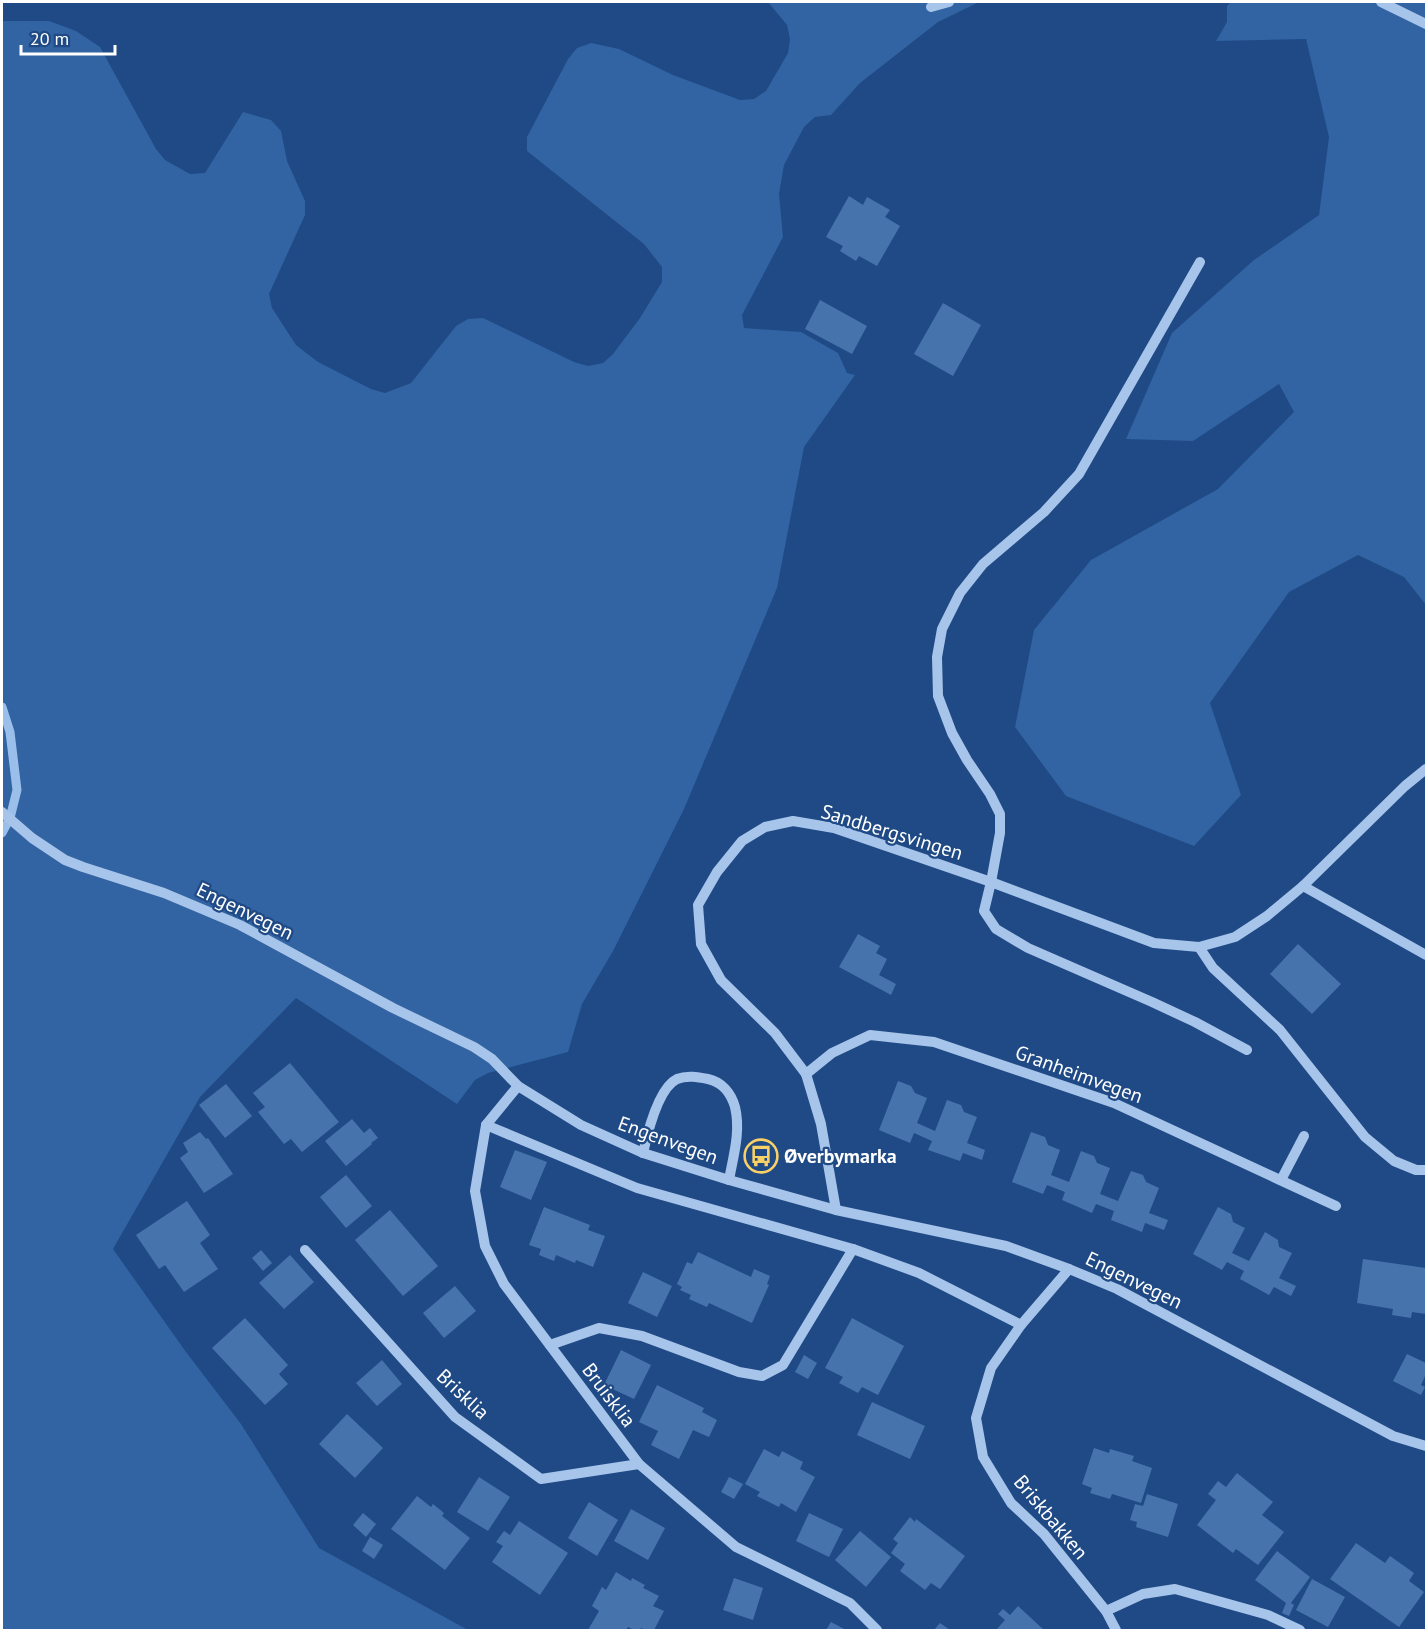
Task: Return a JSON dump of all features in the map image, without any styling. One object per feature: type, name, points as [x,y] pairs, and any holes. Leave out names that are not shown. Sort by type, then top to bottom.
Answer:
[{"type":"street","points":[[932,7],[949,2]]},
{"type":"street","points":[[1381,2],[1426,24]]},
{"type":"street","points":[[1200,262],[1079,474],[1044,512],[983,564],[960,593],[942,629],[937,657],[938,696],[952,733],[1000,814],[1000,833],[984,911],[996,929],[1028,948],[1152,1002],[1247,1050]]},
{"type":"street","name":"Sandbergsvingen","points":[[836,1210],[821,1124],[806,1074],[775,1033],[720,980],[702,944],[698,905],[717,872],[742,841],[765,827],[793,821],[834,828],[991,882],[1154,943],[1199,947],[1235,937],[1267,916],[1303,886],[1405,786],[1426,769]]},
{"type":"street","name":"Engenvegen","points":[[2,812],[32,838],[65,860],[164,893],[240,925],[393,1008],[474,1047],[492,1059],[518,1086],[581,1125],[643,1153],[836,1210],[1006,1246],[1069,1269],[1127,1295],[1393,1436],[1426,1446]]},
{"type":"street","points":[[1303,886],[1426,955]]},
{"type":"street","points":[[1199,947],[1213,968],[1280,1030],[1365,1137],[1394,1161],[1416,1170],[1426,1170]]},
{"type":"street","name":"Granheimvegen","points":[[806,1074],[832,1053],[870,1035],[934,1042],[1114,1103],[1336,1206]]},
{"type":"street","points":[[643,1153],[651,1119],[665,1092],[675,1080],[693,1076],[714,1080],[727,1089],[735,1107],[737,1136],[729,1180]]},
{"type":"street","name":"Bruisklia","points":[[518,1086],[486,1125],[475,1191],[485,1246],[504,1284],[639,1464],[736,1547],[850,1602],[877,1630]]},
{"type":"street","points":[[486,1125],[637,1188],[854,1249],[919,1273],[1021,1325]]},
{"type":"street","points":[[1281,1180],[1304,1136]]},
{"type":"street","points":[[550,1345],[599,1328],[642,1336],[739,1372],[762,1376],[783,1365],[854,1249]]},
{"type":"street","name":"Brisklia","points":[[305,1250],[455,1417],[541,1479],[639,1464]]},
{"type":"street","name":"Briskbakken","points":[[1069,1269],[1021,1325],[991,1368],[976,1418],[983,1457],[1011,1503],[1044,1534],[1106,1611],[1116,1630]]},
{"type":"street","points":[[1106,1611],[1143,1594],[1175,1589],[1268,1615],[1300,1630]]},
{"type":"shaded area","points":[[768,2],[1026,2],[977,3],[938,22],[860,83],[831,115],[815,117],[804,127],[784,165],[779,194],[783,237],[742,315],[744,328],[801,332],[838,353],[847,373],[855,375],[804,447],[777,588],[684,809],[613,951],[582,1004],[568,1052],[488,1073],[475,1080],[457,1104],[296,998],[200,1097],[113,1249],[186,1352],[241,1424],[319,1548],[468,1630],[2,1630],[2,21],[49,21],[76,31],[100,47],[156,149],[165,160],[190,174],[205,173],[243,112],[271,120],[281,131],[287,161],[305,201],[305,215],[269,294],[272,308],[296,345],[318,362],[371,389],[385,393],[411,383],[456,326],[468,319],[483,318],[574,362],[588,366],[603,363],[613,354],[640,318],[662,282],[662,267],[644,244],[527,151],[527,137],[568,59],[577,48],[591,43],[619,49],[673,75],[740,100],[754,99],[766,91],[788,53],[790,39],[787,25]]},
{"type":"shaded area","points":[[1231,2],[1426,2],[1426,605],[1404,577],[1358,555],[1289,592],[1210,703],[1241,795],[1194,846],[1066,796],[1015,727],[1034,630],[1091,560],[1218,489],[1294,412],[1279,384],[1193,441],[1126,439],[1172,333],[1254,260],[1319,215],[1329,137],[1306,39],[1216,41],[1227,22],[1227,6]]},
{"type":"building","points":[[849,196],[863,205],[867,197],[890,210],[885,217],[900,226],[877,266],[859,256],[856,261],[840,251],[843,246],[826,237]]},
{"type":"building","points":[[820,300],[867,326],[852,354],[805,329]]},
{"type":"building","points":[[943,303],[981,325],[953,376],[914,354]]},
{"type":"building","points":[[858,934],[880,946],[876,953],[887,959],[879,975],[896,984],[891,995],[839,967]]},
{"type":"building","points":[[1298,944],[1341,984],[1312,1014],[1270,974]]},
{"type":"building","points":[[290,1063],[339,1122],[302,1152],[291,1139],[284,1144],[258,1112],[265,1107],[253,1093]]},
{"type":"building","points":[[898,1081],[911,1086],[915,1093],[927,1098],[917,1123],[935,1131],[947,1100],[961,1105],[964,1112],[977,1117],[967,1143],[985,1150],[982,1160],[963,1153],[960,1161],[928,1150],[932,1141],[914,1133],[910,1143],[879,1130]]},
{"type":"building","points":[[226,1084],[252,1116],[225,1138],[199,1105]]},
{"type":"building","points":[[352,1119],[364,1133],[370,1128],[378,1138],[346,1166],[325,1141]]},
{"type":"building","points":[[200,1132],[206,1139],[208,1138],[233,1174],[204,1193],[180,1158],[188,1152],[183,1143]]},
{"type":"building","points":[[1031,1132],[1045,1137],[1048,1145],[1060,1150],[1051,1175],[1069,1182],[1081,1151],[1094,1156],[1097,1163],[1110,1168],[1100,1194],[1118,1201],[1131,1171],[1143,1175],[1146,1182],[1159,1188],[1149,1213],[1168,1220],[1164,1230],[1145,1223],[1142,1232],[1111,1220],[1114,1211],[1096,1204],[1092,1213],[1062,1200],[1065,1192],[1047,1185],[1043,1194],[1012,1182]]},
{"type":"building","points":[[515,1150],[547,1162],[531,1200],[500,1187]]},
{"type":"building","points":[[346,1175],[372,1206],[346,1228],[320,1197]]},
{"type":"building","points":[[187,1201],[210,1235],[200,1243],[218,1269],[184,1292],[165,1265],[159,1269],[136,1235]]},
{"type":"building","points":[[544,1207],[590,1225],[588,1230],[605,1236],[593,1267],[556,1255],[554,1261],[539,1255],[541,1249],[529,1245]]},
{"type":"building","points":[[1218,1207],[1231,1214],[1233,1222],[1245,1228],[1232,1253],[1249,1261],[1265,1232],[1278,1240],[1279,1247],[1292,1253],[1279,1278],[1296,1286],[1291,1296],[1274,1287],[1269,1295],[1240,1279],[1244,1271],[1227,1262],[1222,1270],[1193,1254]]},
{"type":"building","points":[[390,1210],[438,1266],[403,1296],[355,1240]]},
{"type":"building","points":[[261,1250],[272,1263],[263,1271],[252,1258]]},
{"type":"building","points":[[698,1252],[751,1277],[754,1269],[770,1276],[767,1284],[769,1285],[752,1323],[709,1303],[707,1307],[689,1299],[691,1295],[680,1290],[682,1287],[677,1284],[687,1262],[692,1264]]},
{"type":"building","points":[[290,1255],[314,1282],[284,1309],[259,1283]]},
{"type":"building","points":[[1363,1259],[1426,1268],[1426,1314],[1412,1312],[1411,1318],[1392,1315],[1393,1309],[1357,1303]]},
{"type":"building","points":[[643,1272],[672,1286],[657,1317],[628,1303]]},
{"type":"building","points":[[455,1286],[476,1311],[444,1338],[423,1313]]},
{"type":"building","points":[[245,1318],[288,1365],[279,1374],[288,1384],[265,1405],[212,1348]]},
{"type":"building","points":[[852,1318],[904,1346],[878,1395],[862,1387],[858,1393],[839,1383],[843,1377],[825,1368]]},
{"type":"building","points":[[621,1350],[651,1365],[634,1399],[604,1385]]},
{"type":"building","points":[[1407,1354],[1426,1363],[1426,1374],[1421,1385],[1425,1387],[1421,1395],[1393,1381]]},
{"type":"building","points":[[804,1355],[817,1363],[808,1379],[795,1372]]},
{"type":"building","points":[[382,1360],[402,1384],[377,1406],[356,1383]]},
{"type":"building","points":[[657,1385],[704,1408],[702,1412],[717,1420],[709,1437],[693,1430],[679,1459],[651,1445],[658,1431],[639,1422]]},
{"type":"building","points":[[872,1402],[925,1426],[910,1459],[857,1435]]},
{"type":"building","points":[[347,1414],[383,1448],[355,1478],[319,1444]]},
{"type":"building","points":[[1094,1448],[1109,1453],[1110,1449],[1134,1456],[1132,1461],[1152,1468],[1141,1503],[1112,1494],[1110,1499],[1090,1493],[1092,1488],[1082,1484]]},
{"type":"building","points":[[764,1449],[779,1457],[782,1451],[803,1462],[800,1469],[815,1477],[796,1512],[781,1503],[779,1507],[757,1496],[760,1492],[745,1484]]},
{"type":"building","points":[[1237,1473],[1273,1502],[1262,1515],[1284,1532],[1258,1565],[1236,1549],[1233,1553],[1197,1525],[1216,1500],[1208,1494],[1218,1481],[1226,1487]]},
{"type":"building","points":[[479,1477],[510,1497],[488,1531],[457,1512]]},
{"type":"building","points":[[729,1477],[743,1484],[734,1499],[721,1492]]},
{"type":"building","points":[[1147,1494],[1178,1504],[1168,1537],[1136,1527],[1137,1522],[1130,1520],[1135,1504],[1143,1506]]},
{"type":"building","points":[[417,1496],[431,1507],[433,1504],[444,1513],[442,1516],[470,1538],[445,1570],[391,1529]]},
{"type":"building","points":[[589,1502],[618,1520],[597,1556],[568,1538]]},
{"type":"building","points":[[631,1509],[665,1528],[648,1560],[614,1541]]},
{"type":"building","points":[[363,1513],[376,1524],[366,1537],[353,1525]]},
{"type":"building","points":[[809,1513],[843,1529],[829,1557],[796,1541]]},
{"type":"building","points":[[910,1517],[915,1522],[916,1519],[965,1556],[940,1589],[931,1583],[925,1590],[900,1571],[905,1564],[891,1553],[898,1543],[893,1539]]},
{"type":"building","points":[[519,1521],[568,1553],[540,1595],[492,1562],[503,1546],[496,1542],[504,1531],[510,1535]]},
{"type":"building","points":[[860,1531],[891,1557],[866,1587],[835,1560]]},
{"type":"building","points":[[370,1537],[383,1545],[374,1559],[362,1551]]},
{"type":"building","points":[[1356,1543],[1385,1563],[1390,1556],[1414,1573],[1409,1581],[1424,1592],[1399,1627],[1330,1579]]},
{"type":"building","points":[[1277,1551],[1310,1577],[1291,1603],[1294,1605],[1289,1616],[1282,1613],[1286,1603],[1255,1580]]},
{"type":"building","points":[[616,1572],[631,1581],[632,1578],[645,1585],[643,1588],[659,1596],[653,1606],[664,1611],[654,1630],[641,1628],[634,1630],[628,1627],[626,1630],[588,1630],[599,1611],[592,1606],[602,1587],[606,1590]]},
{"type":"building","points":[[734,1578],[763,1588],[753,1620],[723,1610]]},
{"type":"building","points":[[1312,1579],[1345,1597],[1328,1627],[1296,1610]]},
{"type":"building","points":[[1018,1606],[1044,1630],[996,1630],[1005,1620],[998,1614],[1003,1609],[1010,1615]]},
{"type":"building","points":[[831,1622],[846,1630],[826,1630]]},
{"type":"building","points":[[940,1623],[950,1630],[934,1630]]},
{"type":"waterway","points":[[2,707],[10,732],[17,790],[10,818],[2,833]]},
{"type":"place","name":"Øverbymarka","points":[[761,1156]]}]
